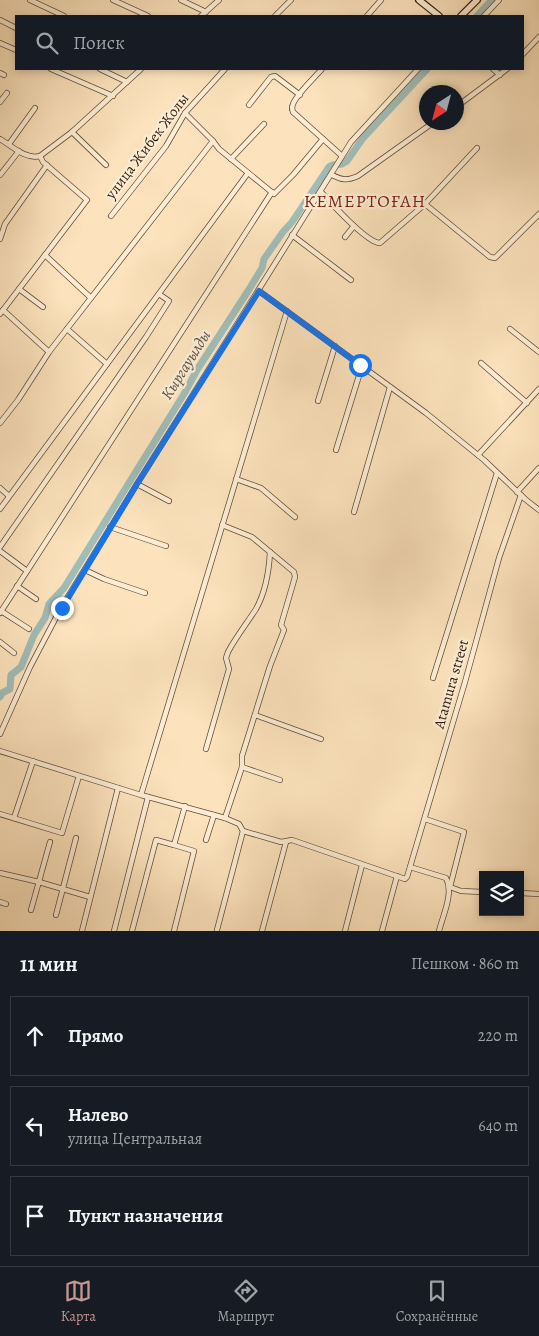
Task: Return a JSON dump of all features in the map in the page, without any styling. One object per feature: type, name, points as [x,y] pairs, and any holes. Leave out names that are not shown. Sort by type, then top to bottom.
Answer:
[{"type":"main road","points":[[419,0],[438,15]]},
{"type":"main road","points":[[462,15],[477,0]]},
{"type":"street","points":[[30,0],[62,15]]},
{"type":"street","points":[[113,0],[146,15]]},
{"type":"street","points":[[181,0],[206,12]]},
{"type":"street","points":[[202,15],[218,0]]},
{"type":"street","points":[[276,15],[291,0]]},
{"type":"street","points":[[368,15],[381,0]]},
{"type":"street","points":[[485,15],[499,0]]},
{"type":"street","points":[[0,20],[15,28]]},
{"type":"street","points":[[524,53],[539,37]]},
{"type":"street","points":[[0,42],[15,50]]},
{"type":"street","points":[[53,70],[113,96]]},
{"type":"street","points":[[102,70],[127,82]]},
{"type":"street","points":[[0,139],[31,157],[40,156],[72,132],[140,70]]},
{"type":"street","name":"улица Жибек Жолы","points":[[111,216],[166,146],[185,113],[223,70]]},
{"type":"street","points":[[321,70],[292,105],[293,112],[341,158]]},
{"type":"street","points":[[0,734],[42,643],[110,527],[259,291],[292,235],[357,135],[417,70]]},
{"type":"street","points":[[494,70],[500,75]]},
{"type":"street","points":[[464,101],[506,70]]},
{"type":"street","points":[[249,105],[271,77],[275,76],[300,95]]},
{"type":"street","points":[[0,102],[7,93]]},
{"type":"street","points":[[9,144],[35,108]]},
{"type":"street","points":[[185,113],[219,149],[274,194],[293,176],[323,140]]},
{"type":"street","points":[[232,159],[264,124]]},
{"type":"street","points":[[333,172],[340,180],[358,176],[423,130]]},
{"type":"street","points":[[72,132],[106,165]]},
{"type":"street","points":[[0,424],[49,352],[213,141]]},
{"type":"street","points":[[321,192],[354,226],[374,242],[380,243],[425,204],[477,148]]},
{"type":"street","points":[[0,175],[19,151]]},
{"type":"street","points":[[40,156],[47,165],[87,200],[1,312],[49,352]]},
{"type":"street","points":[[0,239],[5,224],[47,165]]},
{"type":"street","points":[[0,509],[248,173]]},
{"type":"street","points":[[28,629],[1,612],[272,192]]},
{"type":"street","points":[[425,204],[490,257],[495,258],[539,214]]},
{"type":"street","points":[[345,237],[354,226]]},
{"type":"street","points":[[292,235],[351,280]]},
{"type":"street","points":[[45,255],[91,298]]},
{"type":"street","points":[[19,289],[43,307]]},
{"type":"street","points":[[259,291],[426,413],[478,455],[539,510]]},
{"type":"street","points":[[0,547],[169,302],[160,294]]},
{"type":"street","points":[[141,795],[287,311]]},
{"type":"street","points":[[67,329],[107,364]]},
{"type":"street","points":[[510,329],[539,352]]},
{"type":"street","points":[[318,402],[335,346]]},
{"type":"street","points":[[481,362],[527,403]]},
{"type":"street","points":[[336,450],[362,366]]},
{"type":"street","points":[[354,512],[390,386]]},
{"type":"street","points":[[478,455],[539,389]]},
{"type":"street","points":[[519,493],[539,468]]},
{"type":"street","points":[[433,678],[497,472]]},
{"type":"street","points":[[236,479],[261,488],[295,517]]},
{"type":"street","points":[[137,484],[169,501]]},
{"type":"street","points":[[0,488],[9,496]]},
{"type":"street","name":"Atamura street","points":[[396,876],[405,879],[407,877],[519,493]]},
{"type":"street","points":[[222,525],[247,534],[294,572],[295,577],[281,625],[284,630],[270,666],[242,756],[242,767],[225,818]]},
{"type":"street","points":[[110,527],[166,546]]},
{"type":"street","points":[[0,551],[27,571]]},
{"type":"street","points":[[206,749],[229,669],[226,658],[261,598],[270,552]]},
{"type":"street","points":[[85,570],[145,593]]},
{"type":"street","points":[[17,586],[36,599]]},
{"type":"street","points":[[0,642],[14,653]]},
{"type":"street","points":[[255,715],[321,739]]},
{"type":"street","points":[[0,751],[141,795],[214,814],[235,821],[243,831],[281,842],[292,840],[362,866],[396,876],[382,931]]},
{"type":"street","points":[[14,818],[33,762]]},
{"type":"street","points":[[242,767],[280,780]]},
{"type":"street","points":[[0,814],[62,833],[78,776]]},
{"type":"street","points":[[82,931],[118,788]]},
{"type":"street","points":[[114,931],[148,797]]},
{"type":"street","points":[[174,845],[185,806]]},
{"type":"street","points":[[206,840],[214,814]]},
{"type":"street","points":[[425,819],[464,832],[439,931]]},
{"type":"street","points":[[217,930],[243,831]]},
{"type":"street","points":[[56,915],[76,838]]},
{"type":"street","points":[[132,931],[156,840],[194,851],[174,931]]},
{"type":"street","points":[[31,910],[50,842]]},
{"type":"street","points":[[262,931],[286,842]]},
{"type":"street","points":[[346,931],[362,866]]},
{"type":"street","points":[[410,867],[446,878],[450,887],[461,891],[479,892]]},
{"type":"street","points":[[0,873],[90,897]]},
{"type":"street","points":[[524,894],[539,894]]},
{"type":"street","points":[[0,902],[6,904]]},
{"type":"waterway","points":[[478,15],[492,0]]},
{"type":"waterway","name":"Кыргауылды","points":[[0,697],[2,693],[10,689],[11,675],[21,667],[34,635],[45,618],[49,604],[64,588],[197,370],[262,268],[264,259],[292,222],[329,167],[347,161],[363,138],[426,70]]},
{"type":"district","name":"КЕМЕРТОҒАН","points":[[365,201]]},
{"type":"route","points":[[62,608],[137,484],[259,291],[360,365]]}]
